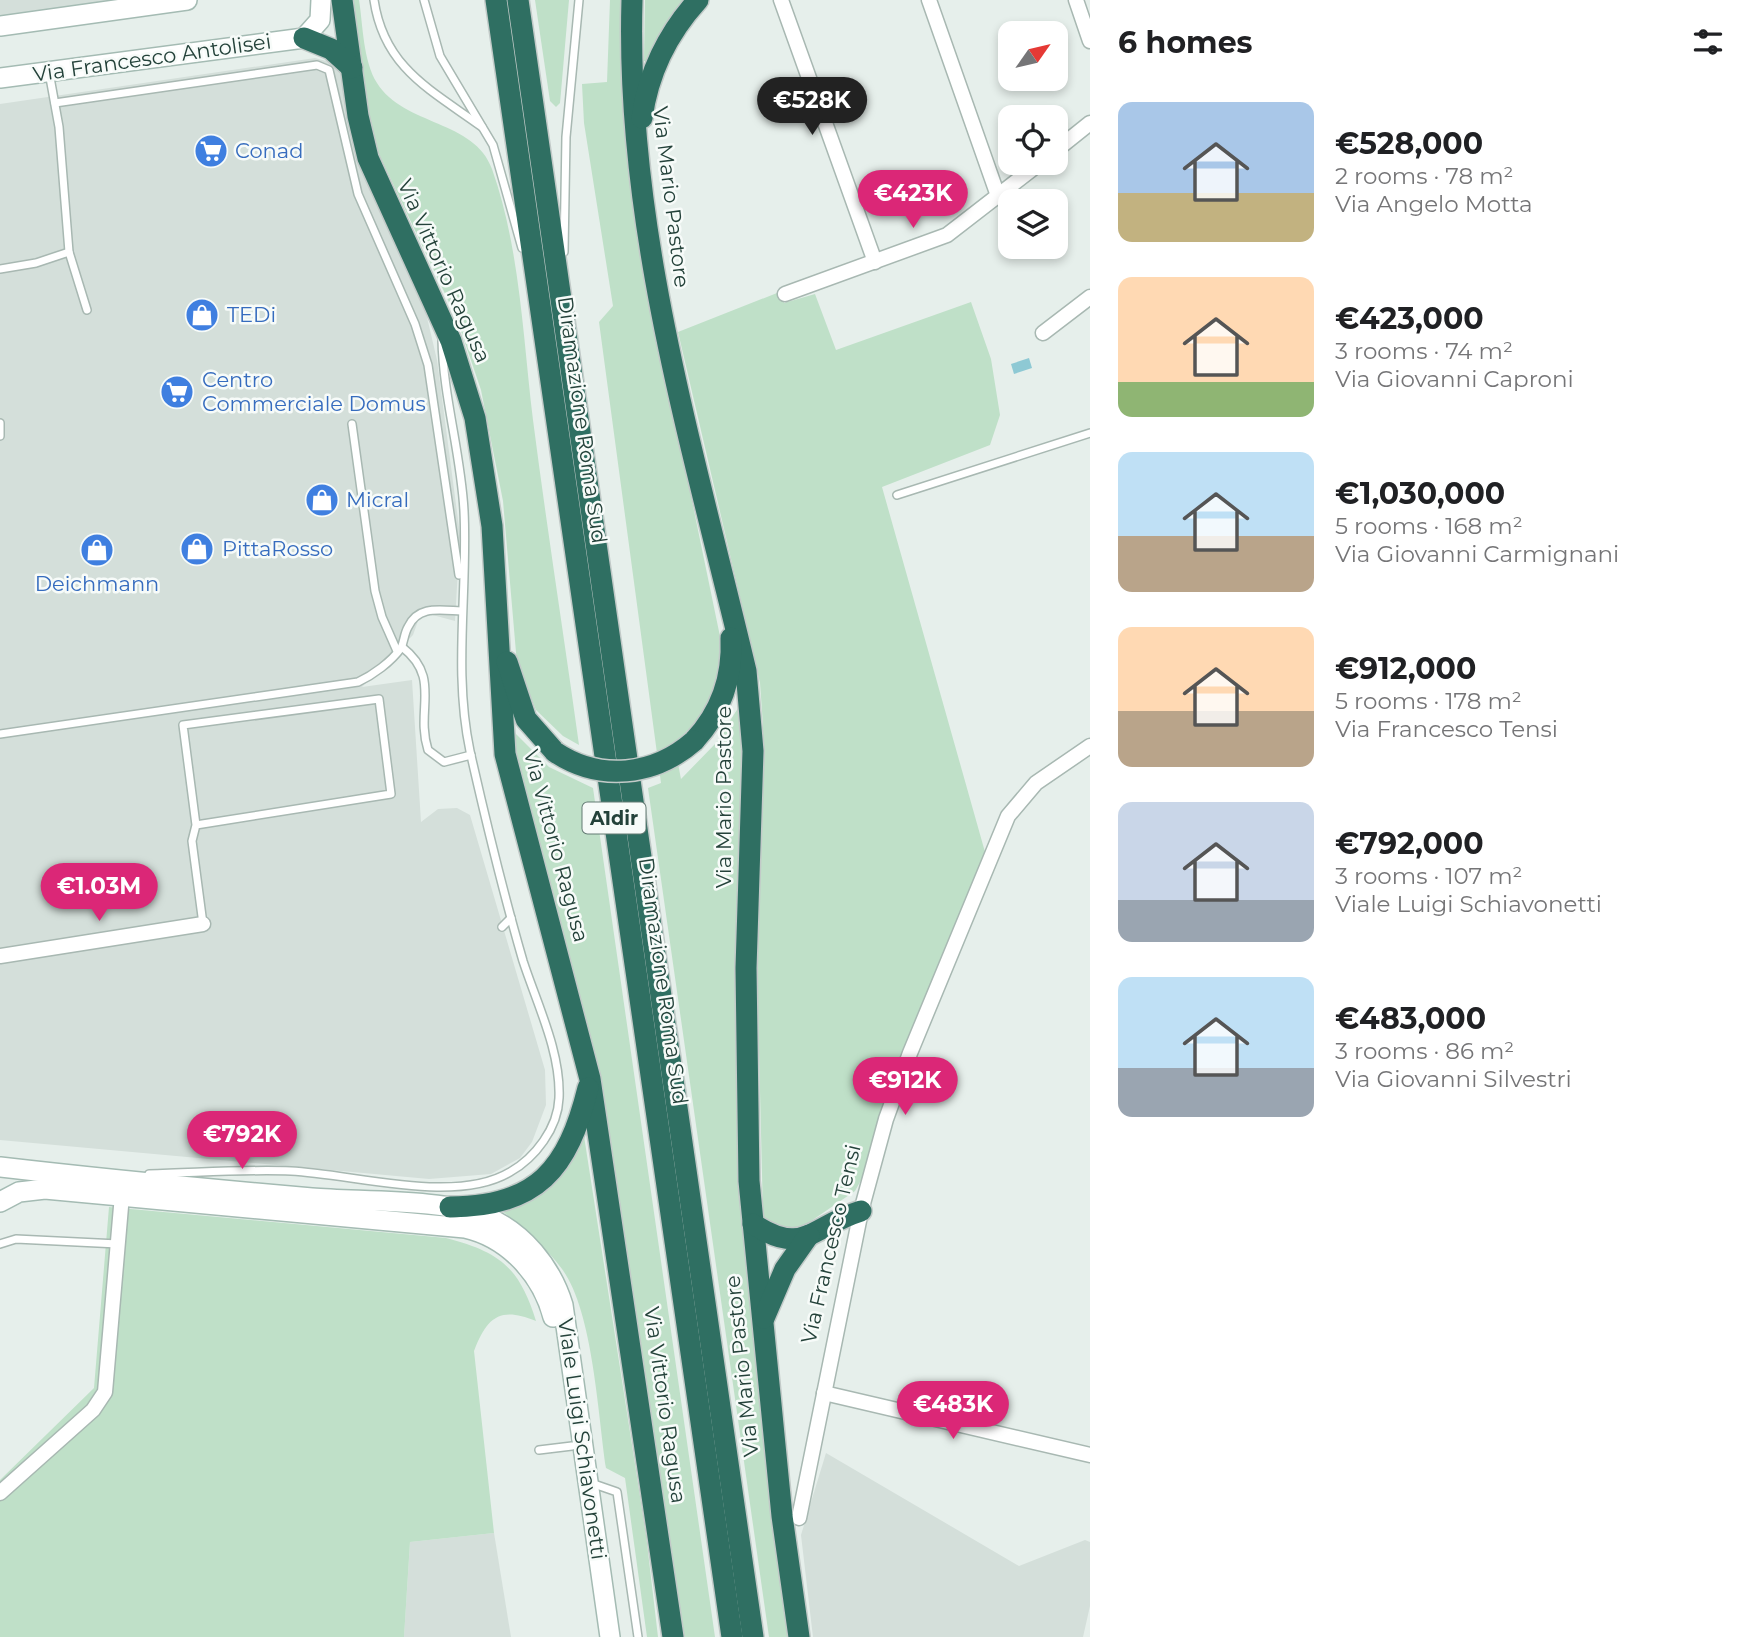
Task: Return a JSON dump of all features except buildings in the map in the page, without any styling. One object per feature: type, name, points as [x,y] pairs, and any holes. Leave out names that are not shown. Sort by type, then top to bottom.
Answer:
[{"type":"highway","name":"Via Vittorio Ragusa","points":[[342,0],[360,129],[368,158],[465,377],[480,443],[492,526],[500,711],[509,771],[590,1079],[673,1637]]},
{"type":"highway","name":"Diramazione Roma Sud","points":[[496,0],[732,1637]]},
{"type":"highway","name":"Diramazione Roma Sud","points":[[518,0],[754,1637]]},
{"type":"highway","name":"Via Mario Pastore","points":[[632,0],[631,55],[646,234],[665,330],[746,671],[752,726],[746,1054],[753,1224],[762,1324],[799,1637]]},
{"type":"highway","points":[[638,158],[642,113],[656,65],[682,19],[698,0]]},
{"type":"highway","points":[[304,38],[331,49],[352,68]]},
{"type":"highway","points":[[495,608],[520,706],[532,728],[555,752],[590,769],[633,771],[664,762],[694,741],[715,716],[727,684],[731,642],[726,587]]},
{"type":"highway","points":[[450,1207],[490,1206],[525,1191],[545,1177],[564,1156],[575,1135],[590,1079]]},
{"type":"highway","points":[[753,1224],[784,1240],[809,1235],[835,1220],[861,1211]]},
{"type":"highway","points":[[762,1324],[785,1269],[809,1235]]},
{"type":"street","points":[[0,26],[187,0]]},
{"type":"street","points":[[304,38],[320,20],[321,0]]},
{"type":"street","points":[[781,0],[875,262]]},
{"type":"street","points":[[785,294],[947,235],[998,196],[929,0]]},
{"type":"street","points":[[1076,0],[1090,41]]},
{"type":"street","name":"Via Francesco Antolisei","points":[[0,78],[304,38]]},
{"type":"street","points":[[1068,141],[1090,123]]},
{"type":"street","points":[[1007,189],[1025,175]]},
{"type":"street","points":[[1043,333],[1090,297]]},
{"type":"street","name":"Via Francesco Tensi","points":[[799,1518],[861,1211],[902,1075],[1003,824],[1028,789],[1090,746]]},
{"type":"street","points":[[0,956],[203,924]]},
{"type":"street","name":"Viale Luigi Schiavonetti","points":[[0,1167],[311,1198],[450,1207],[481,1214],[507,1228],[531,1249],[555,1284],[567,1320],[610,1637]]},
{"type":"street","name":"Viale Luigi Schiavonetti","points":[[0,1202],[19,1192],[39,1189],[122,1195],[465,1228],[495,1240],[527,1267],[551,1308],[599,1637]]},
{"type":"street","points":[[0,1493],[93,1410],[105,1392],[122,1195]]},
{"type":"street","points":[[824,1392],[1090,1455]]},
{"type":"lane","points":[[374,0],[386,45],[402,67],[486,130]]},
{"type":"lane","points":[[424,0],[440,56],[486,130],[500,165],[544,332]]},
{"type":"lane","points":[[572,375],[564,284],[564,185],[579,0]]},
{"type":"lane","points":[[55,103],[317,65],[330,70],[358,194],[415,324],[428,365],[461,584]]},
{"type":"lane","points":[[49,72],[61,146],[69,252],[87,310]]},
{"type":"lane","points":[[0,269],[36,263],[69,252]]},
{"type":"lane","points":[[97,1176],[289,1171],[453,1188],[484,1183],[511,1172],[536,1150],[548,1134],[557,1113],[559,1088],[552,1051],[511,918],[471,755],[462,693],[461,584],[464,510],[444,374],[442,321]]},
{"type":"lane","points":[[0,423],[0,436]]},
{"type":"lane","points":[[352,424],[375,592],[382,617],[400,649],[415,656],[423,670],[428,750],[444,762],[471,755]]},
{"type":"lane","points":[[897,495],[1090,433]]},
{"type":"lane","points":[[0,734],[349,684],[373,674],[400,649],[408,625],[421,612],[436,609],[461,611]]},
{"type":"lane","points":[[197,825],[391,794],[379,699],[183,725],[197,825],[192,841],[203,924]]},
{"type":"lane","points":[[502,927],[511,918]]},
{"type":"lane","points":[[0,1244],[16,1239],[118,1244]]},
{"type":"lane","points":[[539,1450],[572,1446]]},
{"type":"lane","points":[[588,1482],[617,1492],[638,1637]]},
{"type":"shaded area","points":[[0,0],[115,0],[0,16]]},
{"type":"shaded area","points":[[315,58],[333,63],[340,72],[352,142],[426,313],[437,360],[460,535],[455,621],[429,614],[419,618],[413,635],[362,687],[412,680],[421,822],[438,809],[457,808],[470,815],[545,1070],[546,1105],[532,1142],[520,1158],[491,1174],[429,1179],[0,1140],[0,104]]},
{"type":"shaded area","points":[[826,1453],[1019,1566],[1085,1540],[1090,1542],[1090,1606],[1083,1637],[813,1637],[801,1535]]},
{"type":"shaded area","points":[[494,1533],[511,1637],[404,1637],[410,1542]]},
{"type":"green space","points":[[351,0],[359,0],[366,54],[377,83],[389,97],[404,108],[471,141],[483,153],[492,169],[515,262],[538,461],[579,745],[563,736],[536,710],[517,664],[503,501],[481,390],[457,319],[377,150],[366,106]]},
{"type":"green space","points":[[535,0],[569,0],[560,103],[556,107],[550,101]]},
{"type":"green space","points":[[610,0],[626,0],[625,119],[638,240],[722,646],[720,675],[716,688],[703,712],[674,743],[681,779],[716,743],[740,705],[743,764],[737,989],[791,1637],[769,1637],[648,788],[661,783],[599,322],[613,306],[584,123],[582,84],[607,82]]},
{"type":"green space","points":[[645,0],[689,0],[648,62],[644,61]]},
{"type":"green space","points":[[782,291],[784,303],[815,294],[836,350],[971,302],[991,359],[1000,415],[990,445],[882,487],[985,852],[865,1173],[855,1191],[795,1232],[767,1228],[763,1216],[756,925],[763,725],[760,683],[678,332]]},
{"type":"green space","points":[[514,732],[549,767],[593,788],[715,1637],[682,1637],[604,1104],[533,833],[512,738]]},
{"type":"green space","points":[[584,1136],[646,1535],[658,1637],[647,1637],[625,1478],[606,1468],[593,1364],[581,1310],[562,1269],[533,1238],[500,1209],[528,1198],[551,1183],[570,1163]]},
{"type":"green space","points":[[109,1207],[446,1238],[480,1249],[504,1264],[514,1274],[536,1321],[513,1315],[496,1318],[484,1330],[474,1351],[494,1533],[410,1542],[404,1637],[0,1637],[0,1480],[94,1388]]},
{"type":"water","points":[[1029,358],[1032,368],[1014,374],[1011,364]]},
{"type":"place","name":"Conad","points":[[211,151]]},
{"type":"place","name":"TEDi","points":[[202,315]]},
{"type":"place","name":"Centro Commerciale Domus","points":[[177,392]]},
{"type":"place","name":"Micral","points":[[322,500]]},
{"type":"place","name":"PittaRosso","points":[[197,549]]},
{"type":"place","name":"Deichmann","points":[[97,550]]}]
